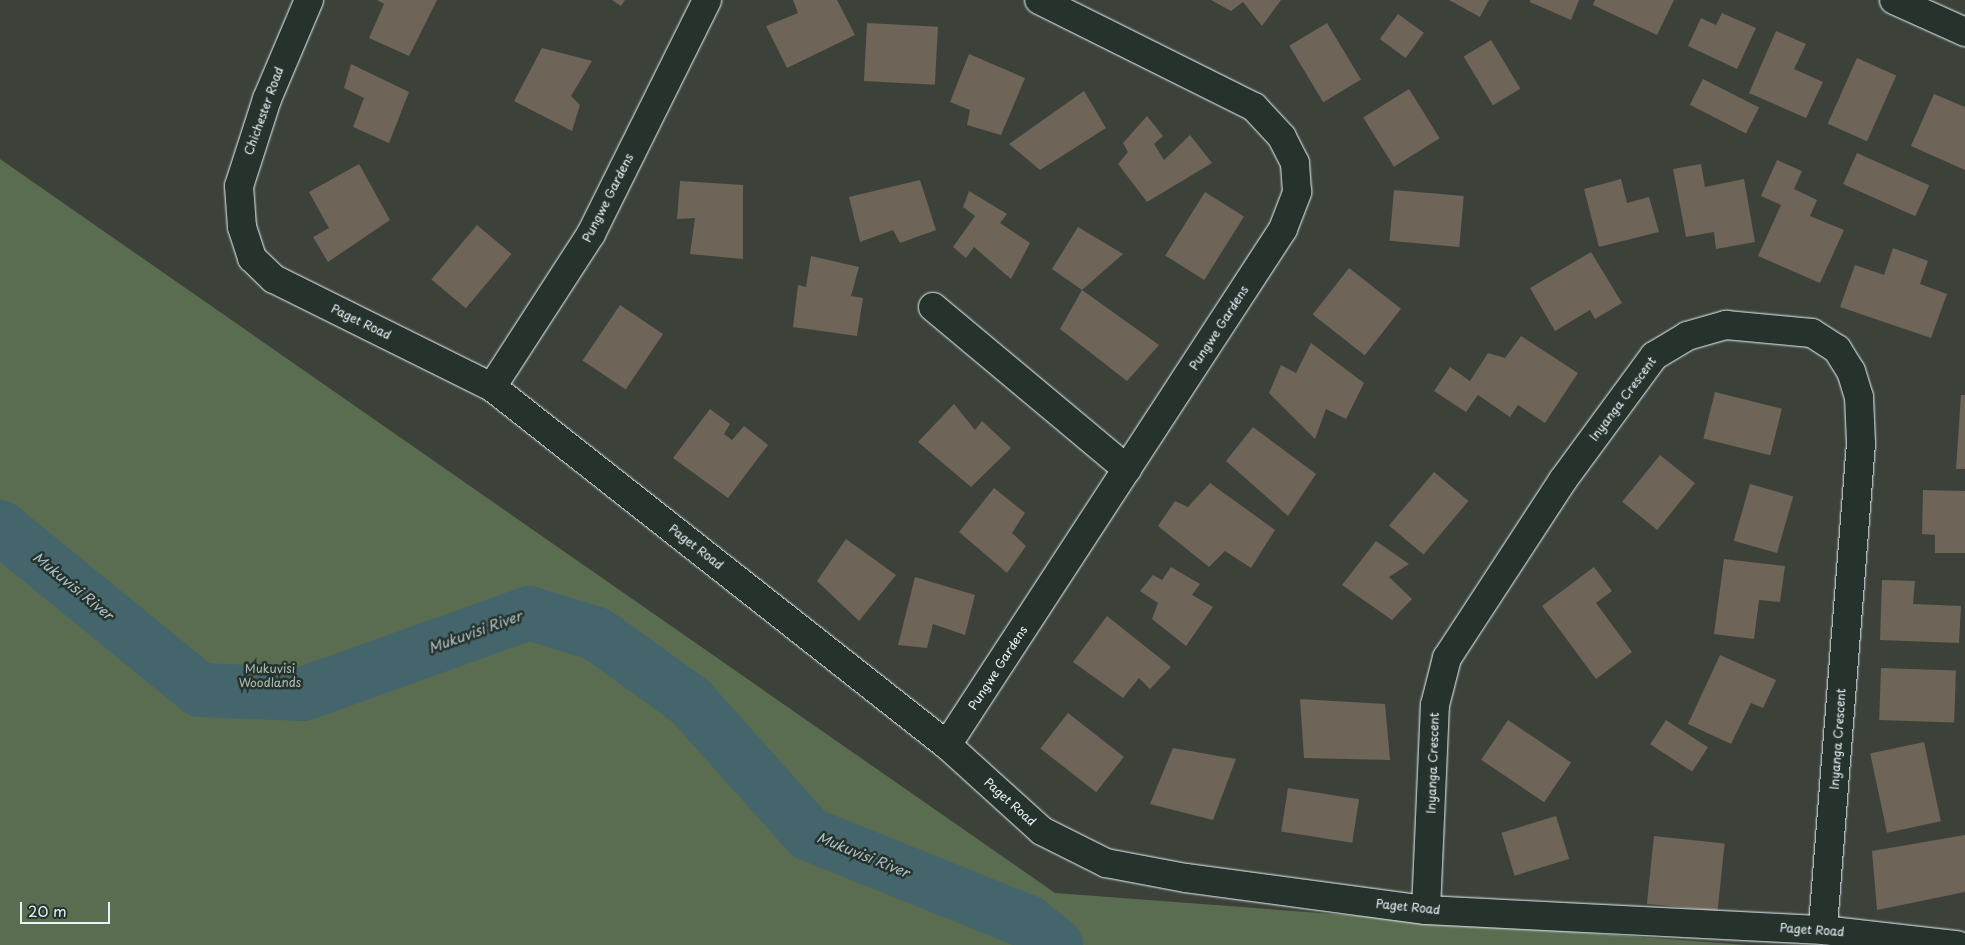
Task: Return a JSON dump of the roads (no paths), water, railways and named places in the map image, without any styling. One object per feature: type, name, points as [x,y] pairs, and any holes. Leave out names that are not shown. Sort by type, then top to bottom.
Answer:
[{"type":"street","name":"Chichester Road","points":[[242,227],[239,186],[267,99],[309,0]]},
{"type":"street","name":"Pungwe Gardens","points":[[492,387],[591,234],[707,0]]},
{"type":"street","name":"Pungwe Gardens","points":[[947,745],[1283,230],[1297,192],[1295,164],[1282,137],[1254,107],[1039,0]]},
{"type":"street","points":[[1894,0],[1965,32]]},
{"type":"street","name":"Paget Road","points":[[242,227],[252,258],[274,279],[492,387],[947,745],[1042,831],[1106,863],[1186,878],[1426,910],[1824,930],[1957,945]]},
{"type":"street","points":[[933,307],[1127,469]]},
{"type":"street","name":"Inyanga Crescent","points":[[1426,910],[1435,705],[1447,658],[1563,480],[1654,356],[1687,336],[1726,325],[1812,333],[1838,349],[1852,372],[1859,397],[1861,443],[1824,930]]},
{"type":"waterway","name":"Mukuvisi River","points":[[0,527],[200,690],[303,694],[529,613],[597,634],[690,701],[809,834],[1028,922],[1056,945]]},
{"type":"park label","name":"Mukuvisi Woodlands","points":[[270,676]]}]
